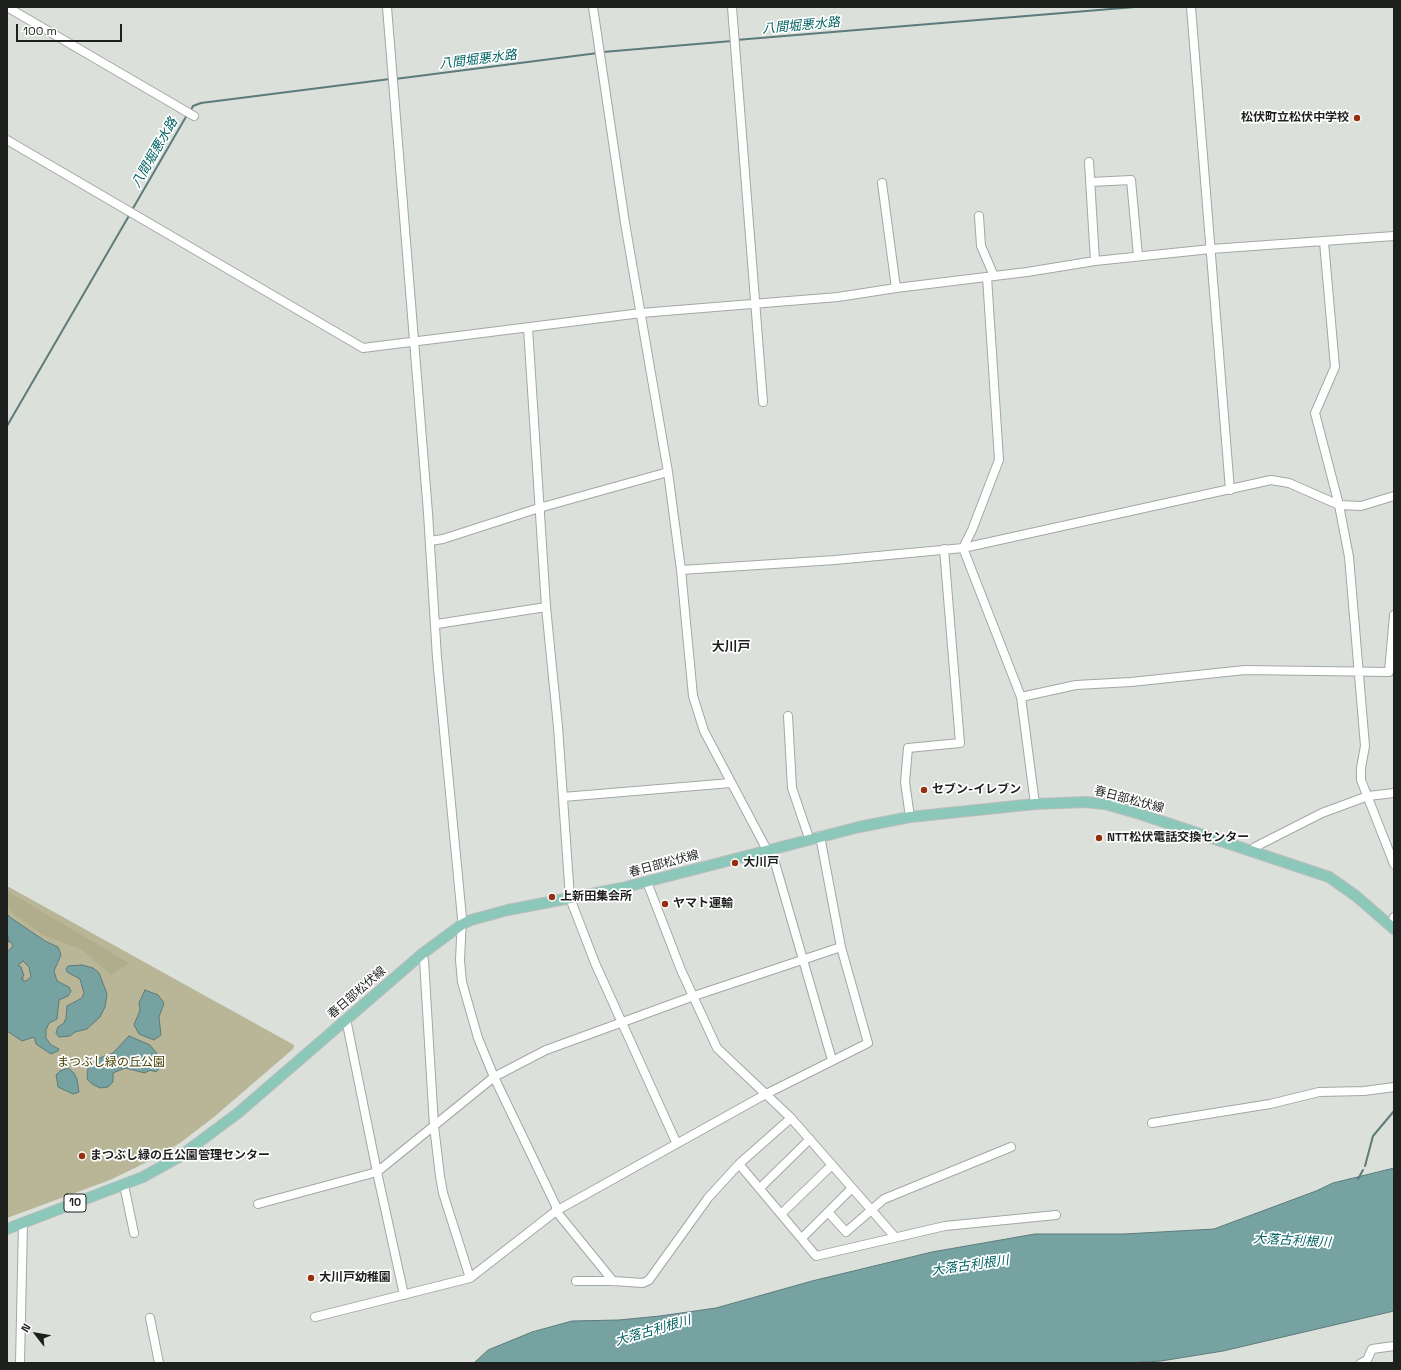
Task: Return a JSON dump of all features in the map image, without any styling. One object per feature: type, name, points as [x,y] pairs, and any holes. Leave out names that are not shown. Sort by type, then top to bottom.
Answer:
[{"type":"main road","name":"春日部松伏線","points":[[7,1229],[124,1185],[167,1164],[214,1133],[422,954],[470,920],[508,910],[647,882],[809,838],[910,817],[1035,804],[1085,802],[1104,804],[1140,814],[1318,873],[1329,878],[1356,896],[1393,924]]},
{"type":"street","points":[[7,7],[194,116]]},
{"type":"street","points":[[387,7],[430,541],[437,658],[462,918],[462,982],[478,1038],[494,1077],[556,1206],[556,1211],[613,1281]]},
{"type":"street","points":[[593,7],[625,222],[668,472],[681,570],[693,696],[704,732],[769,849],[832,1060]]},
{"type":"street","points":[[732,7],[754,304],[763,402]]},
{"type":"street","points":[[1191,7],[1230,490]]},
{"type":"street","points":[[7,140],[363,348],[641,313],[838,297],[1138,256],[1211,249],[1394,236]]},
{"type":"street","points":[[1090,162],[1095,261]]},
{"type":"street","points":[[1091,182],[1131,180],[1138,256]]},
{"type":"street","points":[[882,183],[896,288]]},
{"type":"street","points":[[979,216],[981,246],[991,277],[999,460],[972,530],[963,548],[1021,697],[1035,804]]},
{"type":"street","points":[[1324,242],[1335,367],[1316,413],[1339,505],[1348,557],[1365,746],[1361,768],[1361,780],[1394,864]]},
{"type":"street","points":[[528,328],[546,607],[563,798],[570,898],[620,1022],[676,1142]]},
{"type":"street","points":[[430,541],[443,539],[539,508],[668,472]]},
{"type":"street","points":[[681,570],[835,560],[963,548],[1271,480],[1289,483],[1339,505],[1361,506],[1394,496]]},
{"type":"street","points":[[910,817],[905,782],[908,748],[960,743],[944,549]]},
{"type":"street","points":[[436,624],[546,607]]},
{"type":"street","points":[[1021,697],[1076,685],[1131,682],[1245,670],[1358,673],[1389,672],[1394,615]]},
{"type":"street","points":[[788,716],[792,788],[809,838]]},
{"type":"street","points":[[563,798],[732,783]]},
{"type":"street","points":[[1255,847],[1322,813],[1368,796],[1394,793]]},
{"type":"street","points":[[315,1317],[470,1278],[556,1211],[676,1142],[766,1094],[868,1043],[841,947],[820,836]]},
{"type":"street","points":[[647,882],[681,970],[717,1048],[791,1118],[895,1237]]},
{"type":"street","points":[[258,1204],[377,1172],[494,1077],[546,1050],[694,996],[841,947]]},
{"type":"street","points":[[422,954],[424,960],[434,1126],[443,1193],[470,1278]]},
{"type":"street","points":[[346,1019],[404,1295]]},
{"type":"street","points":[[1152,1123],[1270,1104],[1319,1092],[1364,1091],[1394,1087]]},
{"type":"street","points":[[576,1281],[643,1283],[649,1280],[708,1198],[739,1164],[791,1118]]},
{"type":"street","points":[[760,1188],[810,1139]]},
{"type":"street","points":[[828,1212],[846,1232],[884,1198],[1011,1147]]},
{"type":"street","points":[[739,1164],[816,1256],[946,1226],[1056,1215]]},
{"type":"street","points":[[782,1214],[832,1164]]},
{"type":"street","points":[[124,1185],[134,1233]]},
{"type":"street","points":[[802,1238],[852,1188]]},
{"type":"street","points":[[20,1363],[23,1223]]},
{"type":"street","points":[[150,1318],[159,1363]]},
{"type":"street","points":[[1361,1363],[1367,1360],[1372,1349],[1394,1346]]},
{"type":"green space","name":"まつぶし緑の丘公園","points":[[7,886],[294,1045],[293,1049],[214,1117],[180,1143],[147,1162],[110,1180],[7,1218]]},
{"type":"shaded area","points":[[7,891],[129,963],[111,975],[81,949],[43,935],[14,914],[7,906]]},
{"type":"water","points":[[7,914],[45,941],[58,947],[61,955],[54,971],[57,981],[69,987],[71,991],[68,996],[59,1000],[57,1019],[49,1023],[46,1030],[46,1038],[51,1045],[59,1049],[51,1054],[36,1044],[34,1037],[22,1041],[7,1031],[7,952],[13,946],[11,942],[8,942],[9,939],[7,935]],"holes":[[[23,961],[29,967],[31,977],[26,981],[23,981],[23,978],[21,978],[24,976],[21,967],[18,965]]]},
{"type":"water","points":[[82,965],[93,968],[99,973],[107,994],[105,1007],[100,1017],[87,1029],[75,1032],[70,1036],[59,1037],[56,1033],[58,1027],[64,1023],[67,1006],[82,998],[84,993],[80,979],[67,972],[66,969],[68,966]]},
{"type":"water","points":[[145,990],[158,995],[164,1003],[159,1017],[161,1035],[154,1040],[139,1034],[134,1025],[140,1010],[139,1003]]},
{"type":"water","points":[[129,1036],[150,1045],[158,1055],[159,1069],[156,1072],[150,1070],[145,1073],[125,1068],[113,1073],[113,1082],[108,1087],[100,1088],[92,1084],[87,1079],[88,1068],[100,1058],[113,1053]]},
{"type":"water","points":[[68,1068],[74,1073],[77,1079],[79,1092],[73,1094],[58,1087],[56,1075],[60,1071]]},
{"type":"water","name":"大落古利根川","points":[[1394,1168],[1394,1311],[1223,1351],[1161,1361],[1128,1363],[474,1363],[488,1350],[532,1332],[572,1321],[619,1320],[716,1308],[812,1281],[932,1252],[1035,1234],[1124,1234],[1214,1229],[1316,1191],[1333,1183]]},
{"type":"waterway","name":"八間堀悪水路","points":[[736,40],[1135,7]]},
{"type":"waterway","name":"八間堀悪水路","points":[[603,52],[732,41]]},
{"type":"waterway","name":"八間堀悪水路","points":[[395,79],[598,53]]},
{"type":"waterway","name":"八間堀悪水路","points":[[190,112],[193,106],[201,103],[390,79]]},
{"type":"waterway","name":"八間堀悪水路","points":[[132,210],[187,115]]},
{"type":"waterway","name":"八間堀悪水路","points":[[7,426],[130,214]]},
{"type":"waterway","points":[[1365,1166],[1373,1136],[1394,1111]]},
{"type":"waterway","points":[[1358,1179],[1363,1170]]},
{"type":"place","name":"松伏町立松伏中学校","points":[[1357,118]]},
{"type":"place","name":"セブン-イレブン","points":[[924,790]]},
{"type":"place","name":"NTT松伏電話交換センター","points":[[1099,838]]},
{"type":"place","name":"大川戸","points":[[735,863]]},
{"type":"place","name":"上新田集会所","points":[[552,897]]},
{"type":"place","name":"ヤマト運輸","points":[[665,904]]},
{"type":"place","name":"まつぶし緑の丘公園管理センター","points":[[82,1156]]},
{"type":"place","name":"大川戸幼稚園","points":[[311,1278]]},
{"type":"district","name":"大川戸","points":[[731,647]]}]
